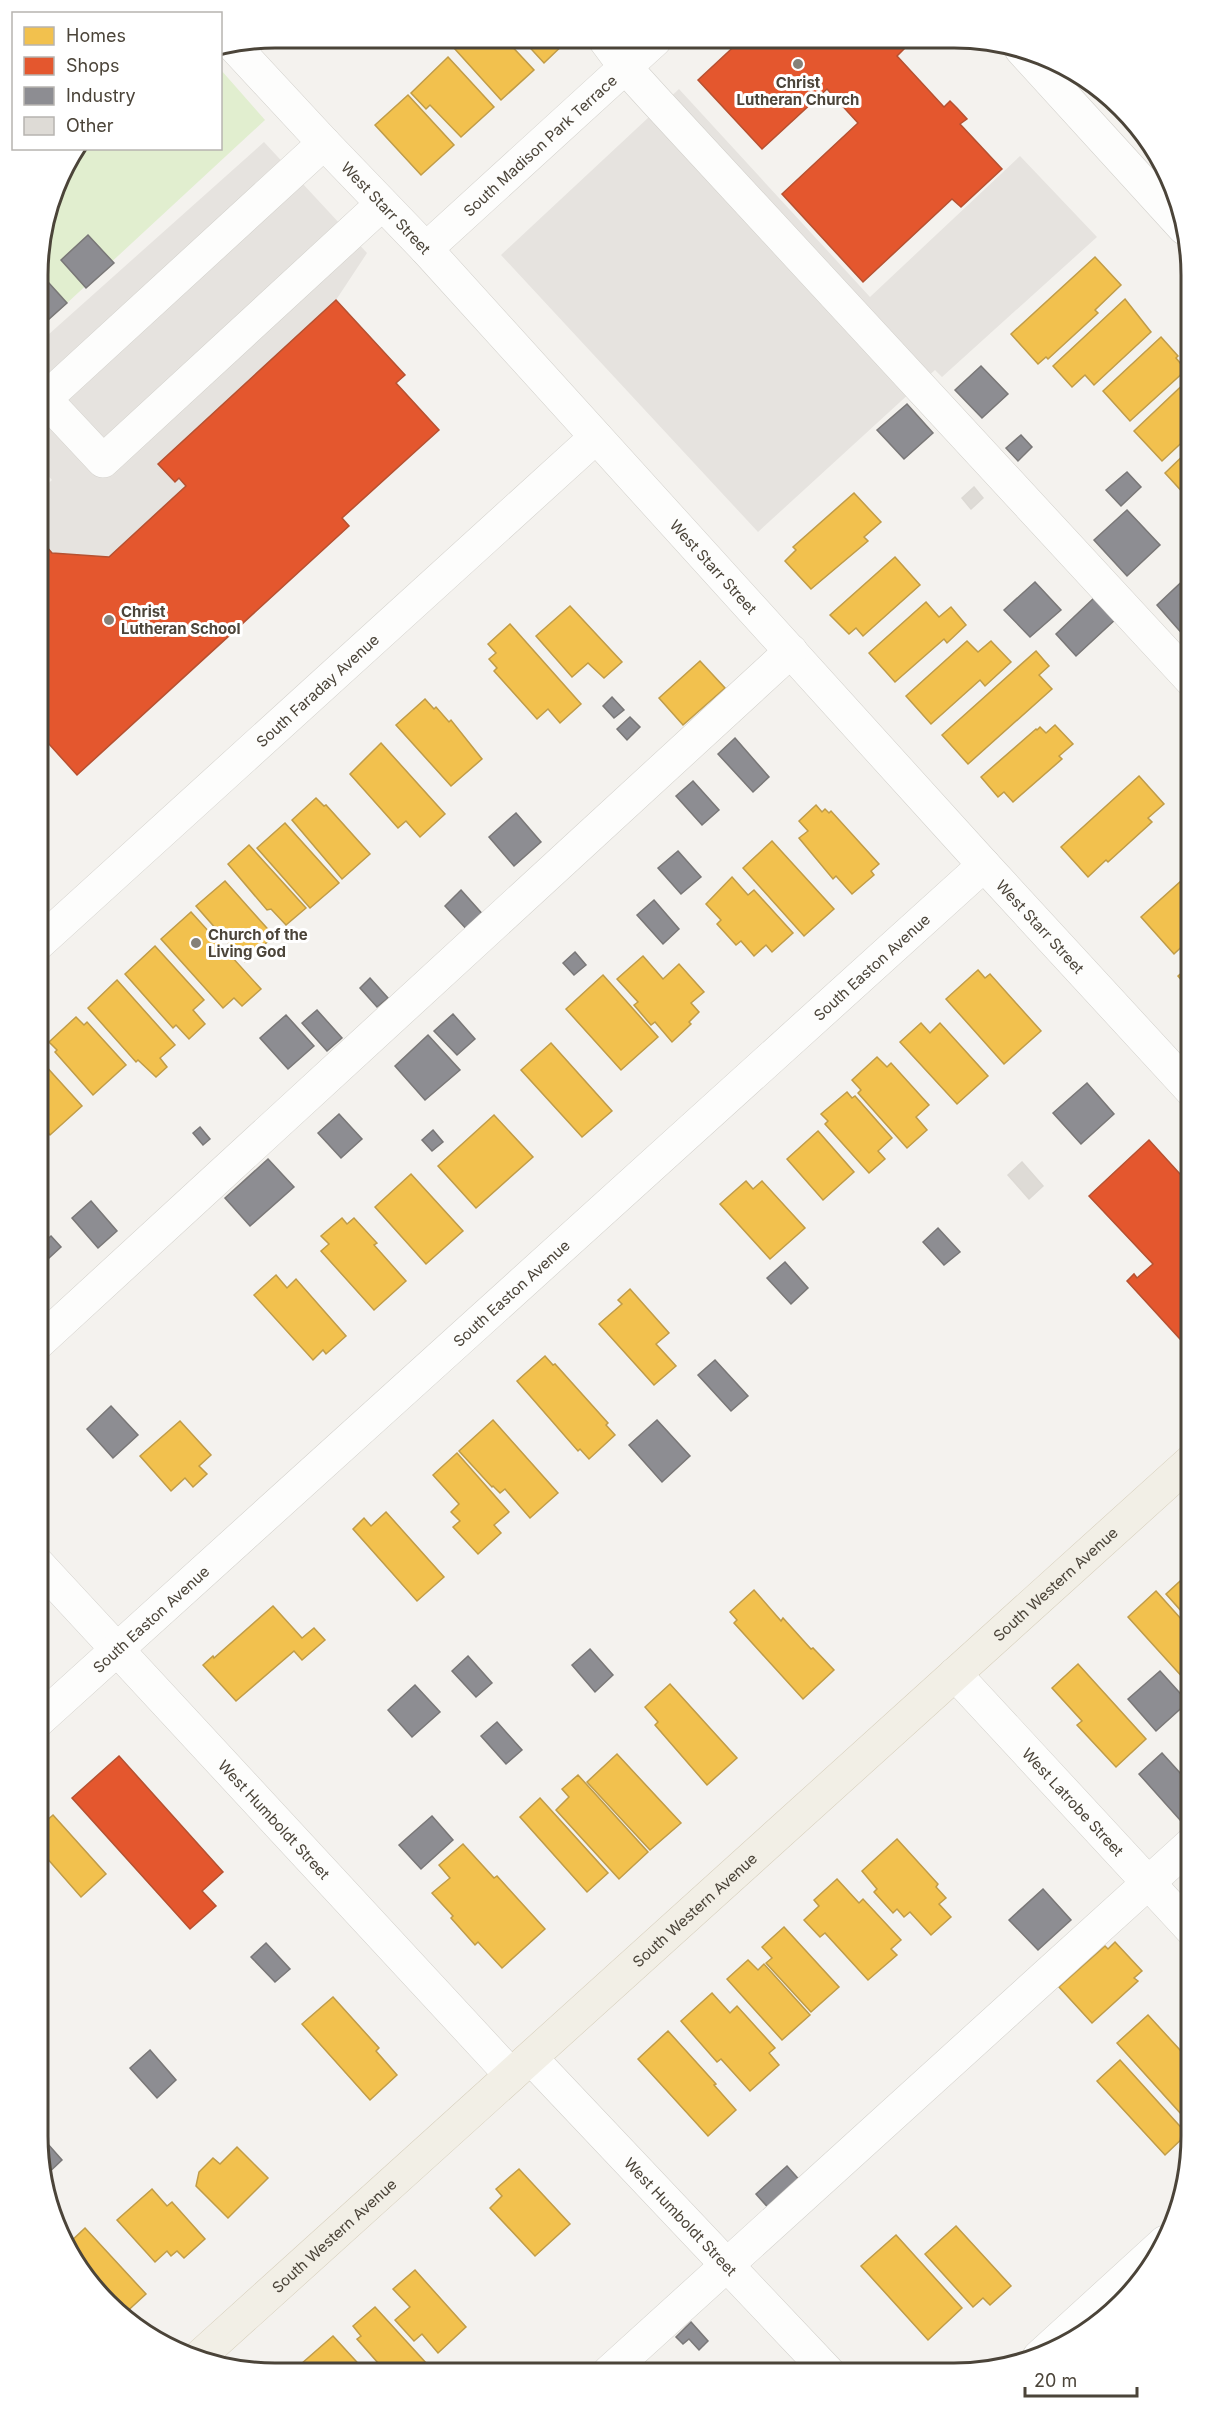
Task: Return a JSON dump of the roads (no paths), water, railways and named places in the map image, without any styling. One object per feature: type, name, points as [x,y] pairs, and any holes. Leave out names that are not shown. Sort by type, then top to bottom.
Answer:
[{"type":"main road","name":"South Western Avenue","points":[[205,2352],[1181,1470]]},
{"type":"street","points":[[611,48],[625,67],[1181,669]]},
{"type":"street","name":"South Madison Park Terrace","points":[[426,249],[645,48]]},
{"type":"street","name":"West Starr Street","points":[[239,51],[426,249],[1181,1079]]},
{"type":"street","points":[[1034,63],[1173,216]]},
{"type":"street","points":[[48,396],[324,143]]},
{"type":"street","points":[[48,402],[103,461],[382,204]]},
{"type":"street","name":"South Faraday Avenue","points":[[48,934],[596,437]]},
{"type":"street","points":[[48,1334],[790,651]]},
{"type":"street","name":"South Easton Avenue","points":[[48,1711],[119,1650],[984,865]]},
{"type":"street","name":"West Humboldt Street","points":[[48,1575],[85,1617],[521,2067],[727,2265],[820,2363]]},
{"type":"street","name":"West Latrobe Street","points":[[955,1674],[1181,1918]]},
{"type":"street","points":[[620,2363],[1181,1853]]},
{"type":"street","points":[[1061,2337],[1143,2262]]},
{"type":"place","name":"Christ Lutheran Church","points":[[798,64]]},
{"type":"place","name":"Christ Lutheran School","points":[[109,620]]},
{"type":"place","name":"Church of the Living God","points":[[196,943]]}]
